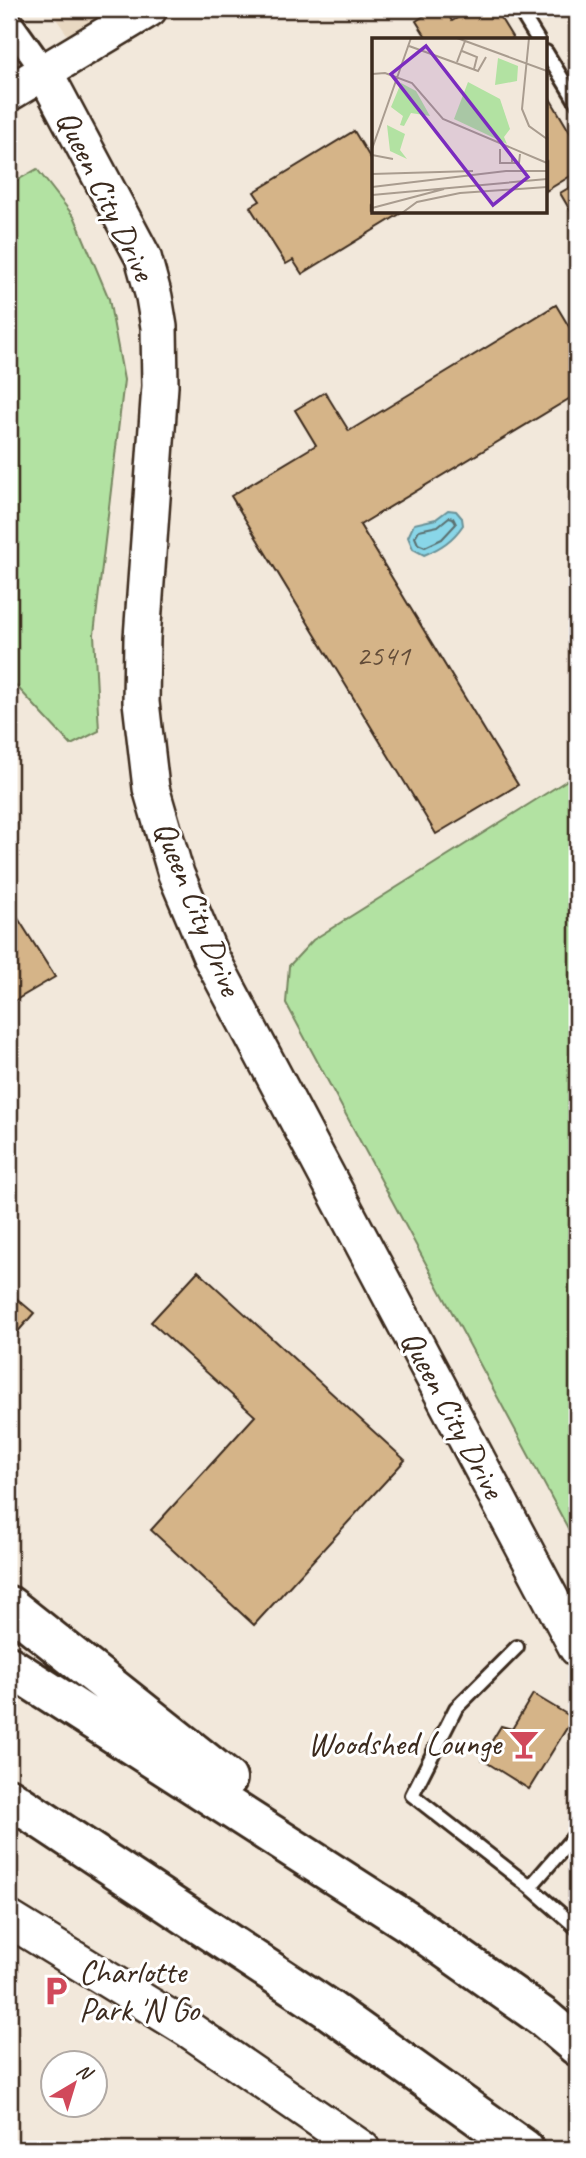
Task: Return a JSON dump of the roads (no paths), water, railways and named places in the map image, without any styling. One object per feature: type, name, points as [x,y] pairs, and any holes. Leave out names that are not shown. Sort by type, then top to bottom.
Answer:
[{"type":"highway","points":[[9,1606],[408,1922]]},
{"type":"highway","points":[[9,1667],[408,1922],[544,2018],[577,2046]]},
{"type":"highway","points":[[9,1798],[328,2009],[524,2149]]},
{"type":"street","points":[[9,93],[149,9]]},
{"type":"street","points":[[9,22],[44,71]]},
{"type":"street","name":"Queen City Drive","points":[[44,71],[143,257],[159,327],[160,386],[142,638],[141,702],[151,788],[176,874],[219,973],[577,1648]]},
{"type":"street","points":[[9,1919],[188,2029],[362,2149]]},
{"type":"lane","points":[[519,9],[537,38]]},
{"type":"lane","points":[[548,55],[577,103]]},
{"type":"lane","points":[[517,1647],[456,1708],[412,1795],[530,1887],[577,1928]]},
{"type":"lane","points":[[530,1887],[577,1833]]},
{"type":"water","points":[[448,510],[456,511],[462,518],[463,525],[455,535],[424,555],[413,549],[408,537],[414,524],[436,519]]},
{"type":"place","name":"Woodshed Lounge","points":[[524,1744]]},
{"type":"place","name":"Charlotte Park 'N Go","points":[[56,1991]]}]
